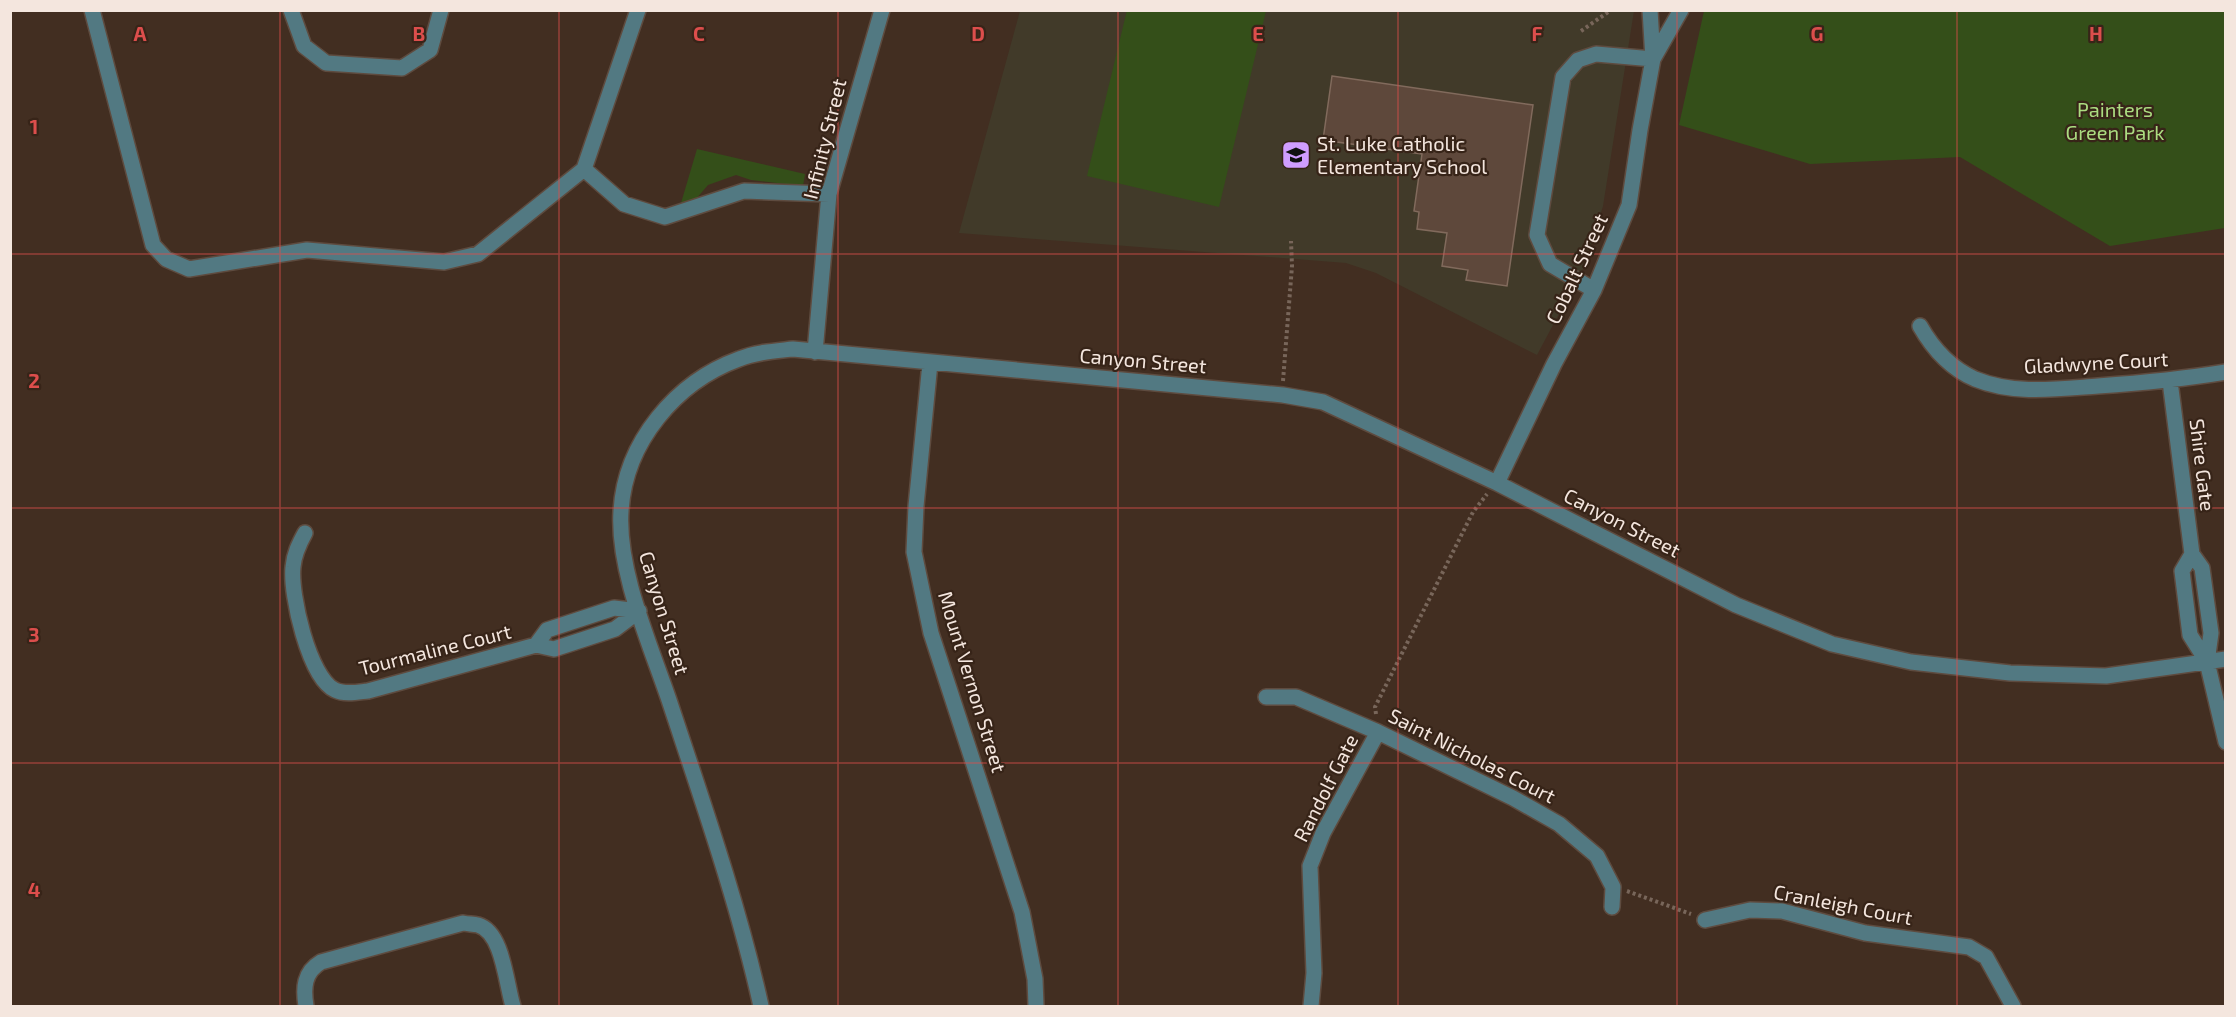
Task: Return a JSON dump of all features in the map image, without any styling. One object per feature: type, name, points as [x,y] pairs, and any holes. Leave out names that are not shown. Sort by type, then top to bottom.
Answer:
[{"type":"street","points":[[92,10],[153,245],[166,259],[189,269],[307,250],[444,262],[478,254],[584,169],[639,10]]},
{"type":"street","points":[[291,10],[304,46],[326,63],[402,68],[430,50],[441,10]]},
{"type":"street","name":"Infinity Street","points":[[815,352],[829,194],[882,10]]},
{"type":"street","name":"Cobalt Street","points":[[1497,483],[1554,364],[1594,291],[1629,205],[1653,59],[1650,10]]},
{"type":"street","name":"Cobalt Street","points":[[1653,59],[1681,10]]},
{"type":"street","points":[[1594,291],[1550,264],[1537,235],[1563,77],[1578,60],[1596,54],[1653,59]]},
{"type":"street","points":[[584,169],[624,204],[665,217],[744,191],[829,194]]},
{"type":"street","name":"Gladwyne Court","points":[[1920,326],[1930,343],[1943,358],[1974,379],[2014,388],[2043,390],[2170,381],[2226,372]]},
{"type":"street","name":"Canyon Street","points":[[761,1006],[719,849],[639,611],[621,545],[621,510],[632,461],[646,434],[664,409],[692,384],[718,367],[767,352],[793,349],[1282,395],[1323,402],[1497,483],[1736,605],[1832,644],[1911,662],[2010,673],[2106,676],[2226,659]]},
{"type":"street","name":"Mount Vernon Street","points":[[930,363],[916,506],[914,552],[932,633],[1022,912],[1035,979],[1036,1006]]},
{"type":"street","name":"Shire Gate","points":[[2170,381],[2192,554],[2202,568],[2211,633],[2207,662]]},
{"type":"street","name":"Tourmaline Court","points":[[305,533],[296,549],[292,568],[294,596],[311,660],[321,679],[336,690],[351,693],[368,691],[536,645],[554,649],[615,629],[639,611]]},
{"type":"street","name":"Shire Gate","points":[[2192,554],[2182,571],[2190,635],[2207,662]]},
{"type":"street","points":[[2207,662],[2226,742]]},
{"type":"street","name":"Saint Nicholas Court","points":[[1266,697],[1296,698],[1378,732],[1513,798],[1559,824],[1597,856],[1613,887]]},
{"type":"street","name":"Randolf Gate","points":[[1311,1006],[1314,973],[1310,866],[1323,833],[1378,732]]},
{"type":"street","points":[[1612,907],[1613,887]]},
{"type":"street","name":"Cranleigh Court","points":[[1705,920],[1749,910],[1782,911],[1865,933],[1969,946],[1986,957],[2013,1006]]},
{"type":"street","points":[[306,1006],[303,989],[308,975],[321,962],[463,923],[479,925],[492,935],[498,944],[513,1006]]},
{"type":"path","points":[[1581,31],[1611,10]]},
{"type":"path","points":[[1282,395],[1292,266],[1291,241]]},
{"type":"path","points":[[1378,732],[1375,706],[1473,512],[1497,483]]},
{"type":"path","points":[[1613,887],[1671,905],[1705,920]]},
{"type":"shaded area","name":"St. Luke Catholic Elementary School","points":[[1020,11],[1634,11],[1603,206],[1585,265],[1537,355],[1376,273],[1346,263],[959,233]]},
{"type":"green space","points":[[1127,10],[1266,11],[1219,207],[1087,176]]},
{"type":"green space","name":"Painters Green Park","points":[[1704,11],[2225,11],[2225,228],[2110,246],[1960,157],[1810,164],[1679,125]]},
{"type":"green space","points":[[697,149],[805,174],[803,186],[751,180],[736,175],[708,185],[696,199],[681,203]]},
{"type":"building","points":[[1332,76],[1533,105],[1507,286],[1466,280],[1468,270],[1442,266],[1447,233],[1417,229],[1419,212],[1414,211],[1422,154],[1323,140]]},
{"type":"place","name":"St. Luke Catholic Elementary School","points":[[1296,155]]}]
